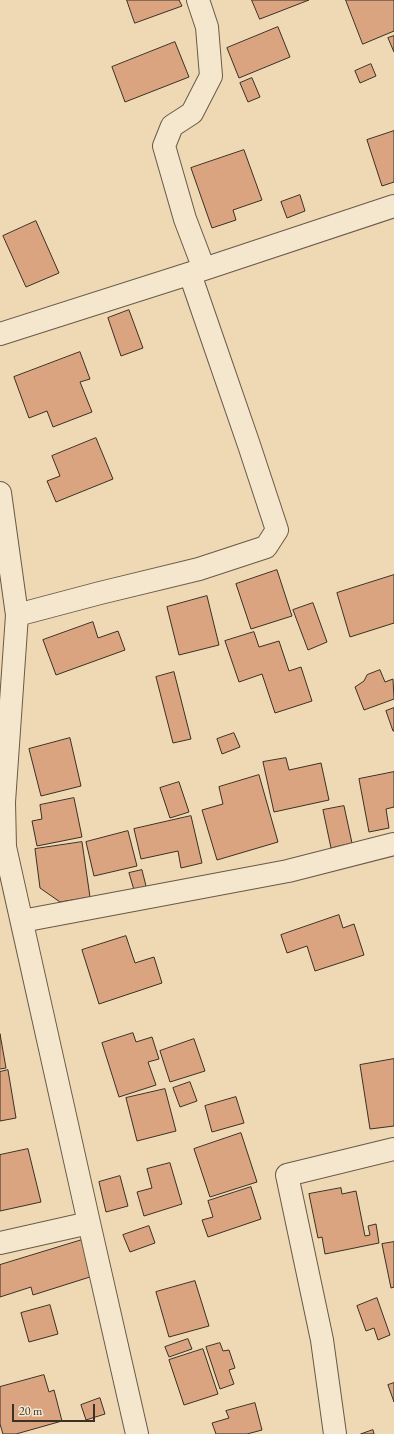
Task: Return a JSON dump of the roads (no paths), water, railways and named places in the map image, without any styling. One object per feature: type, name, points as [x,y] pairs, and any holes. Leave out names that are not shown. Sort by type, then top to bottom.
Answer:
[{"type":"street","points":[[17,615],[200,569],[266,547],[277,530],[249,446],[197,272],[185,219],[164,146],[172,126],[192,113],[211,76],[207,27],[198,0]]},
{"type":"street","points":[[0,334],[197,272],[394,206]]},
{"type":"street","points":[[0,493],[7,589],[17,615],[2,802],[5,847],[137,1434]]},
{"type":"street","points":[[22,921],[288,871],[394,844]]},
{"type":"street","points":[[335,1434],[322,1340],[288,1175],[394,1149]]},
{"type":"street","points":[[0,1243],[89,1223]]}]
